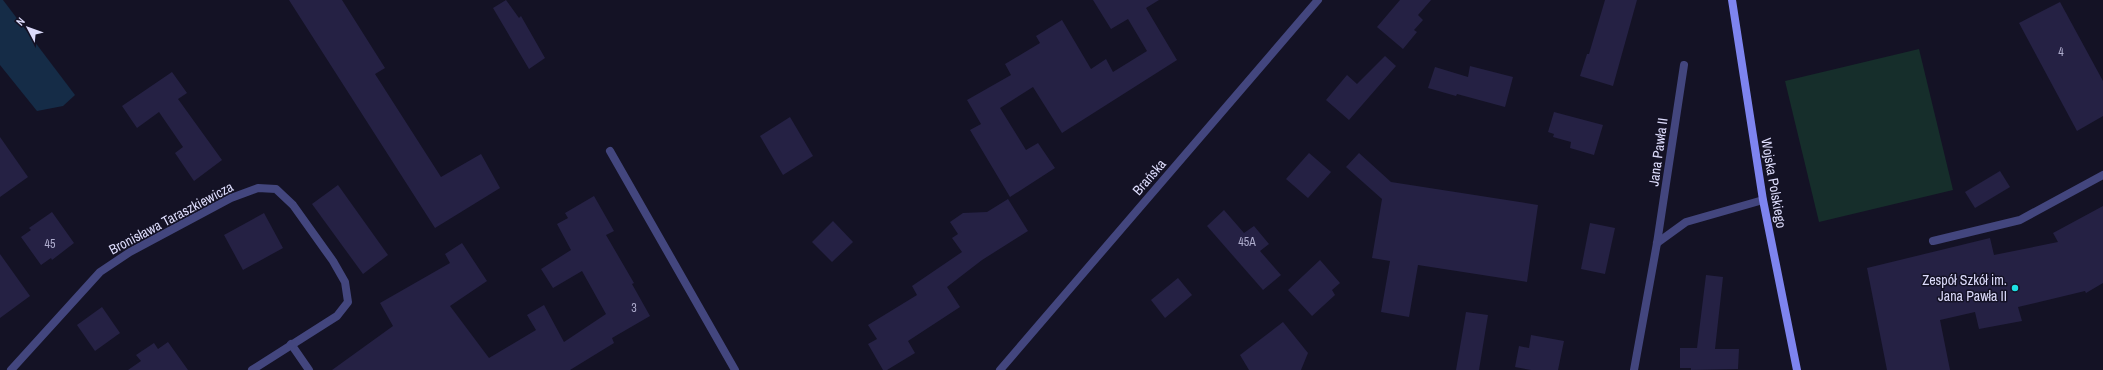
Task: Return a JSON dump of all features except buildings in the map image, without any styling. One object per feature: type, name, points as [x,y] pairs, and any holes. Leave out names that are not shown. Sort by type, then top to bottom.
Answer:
[{"type":"main road","name":"Wojska Polskiego","points":[[1732,0],[1763,200],[1797,370]]},
{"type":"street","name":"Brańska","points":[[1000,370],[1318,0]]},
{"type":"street","name":"Jana Pawła II","points":[[1634,370],[1657,243],[1684,65]]},
{"type":"street","points":[[610,151],[735,370]]},
{"type":"street","points":[[1933,240],[2020,220],[2103,176]]},
{"type":"street","name":"Bronisława Taraszkiewicza","points":[[11,370],[100,272],[130,252],[231,198],[258,188],[276,189],[293,205],[333,261],[345,282],[348,302],[337,316],[291,344]]},
{"type":"street","points":[[1657,243],[1686,222],[1763,200]]},
{"type":"street","points":[[252,370],[291,344],[309,370]]},
{"type":"green space","points":[[1919,49],[1953,190],[1819,222],[1785,81]]},
{"type":"water","points":[[0,0],[3,0],[75,95],[63,106],[37,111],[0,65]]},
{"type":"place","name":"Zespół Szkół im. Jana Pawła II","points":[[2015,288]]}]
